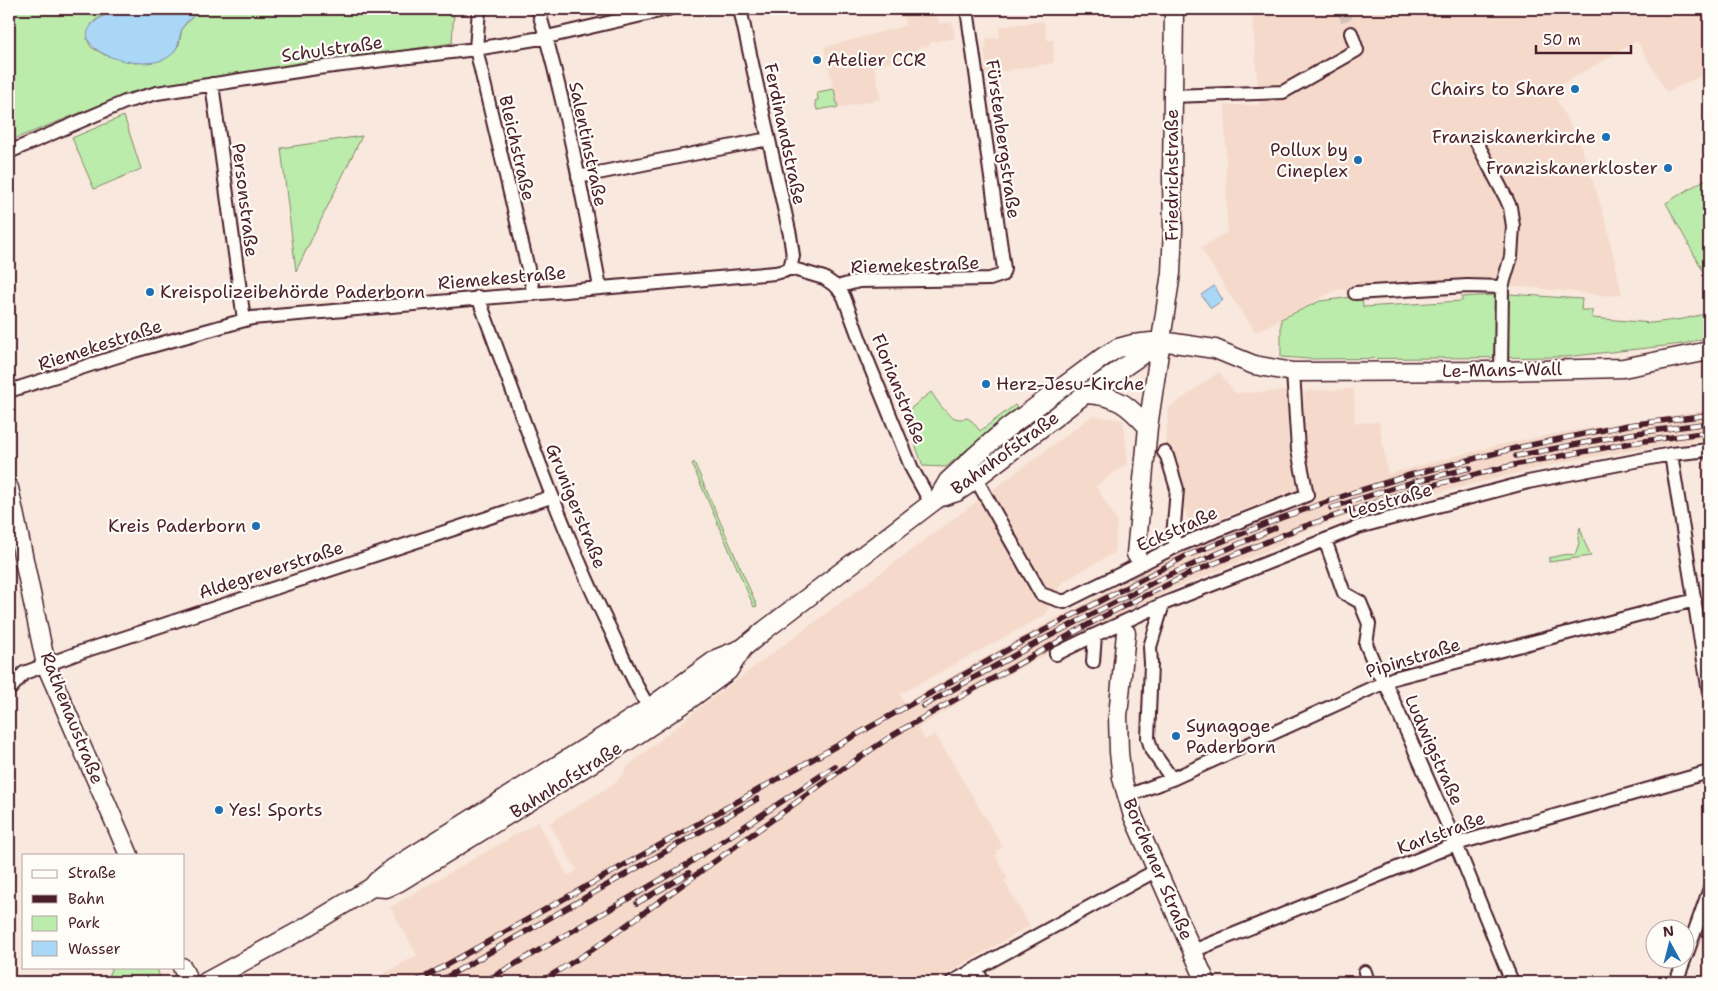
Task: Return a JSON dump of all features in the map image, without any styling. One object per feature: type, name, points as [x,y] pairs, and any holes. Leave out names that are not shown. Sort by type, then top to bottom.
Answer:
[{"type":"main road","name":"Friedrichstraße","points":[[1161,341],[1170,280],[1172,250],[1174,9]]},
{"type":"main road","name":"Le-Mans-Wall","points":[[1161,341],[1215,350],[1254,365],[1293,372],[1501,371],[1623,368],[1709,351]]},
{"type":"main road","name":"Bahnhofstraße","points":[[206,982],[303,929],[372,887],[392,869],[653,714],[718,658],[743,648],[935,500],[957,492],[976,479],[1085,394],[1161,341]]},
{"type":"main road","name":"Bahnhofstraße","points":[[935,500],[948,481],[981,450],[1103,357],[1118,348],[1133,344],[1161,341]]},
{"type":"main road","points":[[1136,554],[1148,427],[1161,341]]},
{"type":"main road","points":[[1085,394],[1105,396],[1122,402],[1134,411],[1148,427]]},
{"type":"main road","name":"Rathenaustraße","points":[[9,488],[46,665],[129,854]]},
{"type":"main road","name":"Borchener Straße","points":[[1126,633],[1120,690],[1118,735],[1120,764],[1127,796],[1133,816],[1206,982]]},
{"type":"main road","points":[[182,968],[189,982]]},
{"type":"street","name":"Bleichstraße","points":[[479,9],[476,48],[534,294]]},
{"type":"street","name":"Salentinstraße","points":[[538,9],[547,37],[600,287]]},
{"type":"street","name":"Schulstraße","points":[[9,152],[125,102],[157,93],[373,60],[476,48],[547,37],[668,9]]},
{"type":"street","name":"Ferdinandstraße","points":[[740,9],[790,235],[793,256],[790,268]]},
{"type":"street","name":"Fürstenbergstraße","points":[[967,9],[1004,269],[1002,275]]},
{"type":"street","points":[[1172,96],[1283,92],[1357,50],[1351,33]]},
{"type":"street","name":"Personstraße","points":[[212,84],[241,310],[244,320]]},
{"type":"street","points":[[578,177],[768,139]]},
{"type":"street","points":[[1476,141],[1510,207],[1513,226],[1511,257],[1502,287],[1501,371]]},
{"type":"street","name":"Riemekestraße","points":[[9,391],[134,351],[244,320],[270,316],[775,273],[790,268],[824,278],[837,287],[859,281],[990,279],[1002,275]]},
{"type":"street","points":[[1355,293],[1467,286],[1502,287]]},
{"type":"street","name":"Florianstraße","points":[[837,287],[844,297],[912,469],[935,500]]},
{"type":"street","name":"Grunigerstraße","points":[[478,297],[551,497],[584,575],[653,714]]},
{"type":"street","name":"Eckstraße","points":[[976,479],[1041,594],[1064,602],[1177,546],[1307,495],[1298,450],[1293,372]]},
{"type":"street","name":"Leostraße","points":[[1056,654],[1163,604],[1358,528],[1528,482],[1671,454],[1709,450]]},
{"type":"street","points":[[1164,452],[1167,456],[1177,489],[1173,537],[1177,546]]},
{"type":"street","points":[[1671,454],[1709,692]]},
{"type":"street","name":"Aldegreverstraße","points":[[9,689],[24,672],[551,497]]},
{"type":"street","name":"Ludwigstraße","points":[[1325,540],[1344,593],[1360,602],[1369,624],[1366,644],[1378,673],[1385,682],[1456,844],[1512,982]]},
{"type":"street","name":"Pipinstraße","points":[[1127,796],[1172,779],[1403,675],[1695,600]]},
{"type":"street","points":[[1163,604],[1150,647],[1148,738],[1152,751],[1172,779]]},
{"type":"street","points":[[1093,662],[1095,635]]},
{"type":"street","name":"Karlstraße","points":[[1193,951],[1456,844],[1709,772]]},
{"type":"street","points":[[952,982],[1157,870]]},
{"type":"street","points":[[1696,927],[1709,891]]},
{"type":"street","points":[[1676,982],[1681,968]]},
{"type":"street","points":[[976,969],[983,982]]},
{"type":"shaded area","points":[[901,9],[921,9],[923,14],[936,12],[939,24],[952,22],[955,38],[931,42],[930,46],[923,47],[922,45],[908,57],[874,66],[881,99],[838,108],[824,47],[904,26],[905,22]]},
{"type":"shaded area","points":[[1252,9],[1709,9],[1709,72],[1667,92],[1637,41],[1552,90],[1582,149],[1606,222],[1622,294],[1612,296],[1496,284],[1355,292],[1338,289],[1256,332],[1227,291],[1201,248],[1227,232],[1225,105],[1259,105]]},
{"type":"shaded area","points":[[1044,21],[1047,40],[1053,40],[1054,63],[985,74],[984,68],[987,67],[984,48],[987,47],[986,39],[999,37],[999,27]]},
{"type":"shaded area","points":[[1219,372],[1235,393],[1288,391],[1288,444],[1300,482],[1296,491],[1191,529],[1165,446],[1169,408]]},
{"type":"shaded area","points":[[1354,389],[1355,423],[1379,422],[1388,474],[1502,444],[1565,432],[1709,410],[1709,439],[1568,461],[1420,497],[1358,518],[1347,516],[1289,537],[1286,543],[1173,589],[1086,633],[976,692],[918,728],[925,740],[935,734],[1003,847],[996,851],[997,854],[995,855],[1008,879],[1004,881],[1030,926],[932,982],[370,982],[417,955],[390,907],[538,822],[568,876],[577,870],[549,823],[617,782],[628,766],[703,705],[1092,416],[1123,420],[1128,463],[1096,486],[1117,521],[1114,553],[1062,582],[1045,615],[900,694],[904,703],[1152,567],[1223,534],[1315,498],[1303,452],[1304,395],[1306,391]]},
{"type":"green space","points":[[9,9],[119,9],[104,14],[92,23],[87,39],[91,47],[105,55],[135,63],[166,58],[179,45],[182,28],[200,9],[454,9],[452,43],[156,87],[120,97],[9,141]]},
{"type":"green space","points":[[834,89],[838,108],[817,110],[815,101],[818,100],[817,92]]},
{"type":"green space","points":[[124,116],[141,169],[94,189],[72,138]]},
{"type":"green space","points":[[362,136],[296,271],[281,148]]},
{"type":"green space","points":[[1709,177],[1709,280],[1708,280],[1666,203]]},
{"type":"green space","points":[[1509,294],[1582,299],[1581,310],[1592,310],[1592,318],[1652,323],[1709,313],[1709,337],[1683,344],[1565,357],[1309,359],[1281,357],[1281,319],[1320,301],[1362,296],[1363,307],[1462,301],[1462,297]]},
{"type":"green space","points":[[931,392],[941,407],[950,415],[955,418],[967,418],[980,431],[1015,405],[1017,408],[946,467],[923,466],[904,414]]},
{"type":"green space","points":[[694,462],[757,606],[754,607],[692,464]]},
{"type":"green space","points":[[1580,527],[1591,556],[1549,562],[1549,558],[1575,555],[1579,543]]},
{"type":"green space","points":[[112,968],[157,968],[160,979],[157,982],[112,982],[109,974]]},
{"type":"water","points":[[119,9],[200,9],[183,26],[177,47],[170,56],[156,62],[137,63],[102,53],[90,44],[88,33],[96,21]]},
{"type":"water","points":[[1214,286],[1223,300],[1211,308],[1201,295]]},
{"type":"tunnel","points":[[1343,9],[1351,33]]},
{"type":"tunnel","points":[[1126,633],[1136,554]]},
{"type":"railway","points":[[416,982],[1018,644],[1186,556],[1281,518],[1410,475],[1516,448],[1628,425],[1709,415]]},
{"type":"railway","points":[[1516,456],[1630,434],[1709,423]]},
{"type":"railway","points":[[540,982],[592,950],[844,768],[896,733],[1100,618],[1191,573],[1302,527],[1409,491],[1518,464],[1630,443],[1709,432]]},
{"type":"railway","points":[[1331,508],[1409,483],[1470,468]]},
{"type":"railway","points":[[923,706],[1042,640],[1158,580],[1275,528]]},
{"type":"railway","points":[[484,982],[688,864],[835,766]]},
{"type":"railway","points":[[438,982],[757,799]]},
{"type":"railway","points":[[637,903],[689,873]]},
{"type":"place","name":"Atelier CCR","points":[[817,60]]},
{"type":"place","name":"Chairs to Share","points":[[1575,89]]},
{"type":"place","name":"Franziskanerkirche","points":[[1606,137]]},
{"type":"place","name":"Pollux by Cineplex","points":[[1358,160]]},
{"type":"place","name":"Franziskanerkloster","points":[[1668,168]]},
{"type":"place","name":"Kreispolizeibehörde Paderborn","points":[[150,292]]},
{"type":"place","name":"Herz-Jesu-Kirche","points":[[986,384]]},
{"type":"place","name":"Kreis Paderborn","points":[[256,526]]},
{"type":"place","name":"Synagoge Paderborn","points":[[1176,736]]},
{"type":"place","name":"Yes! Sports","points":[[219,810]]}]
